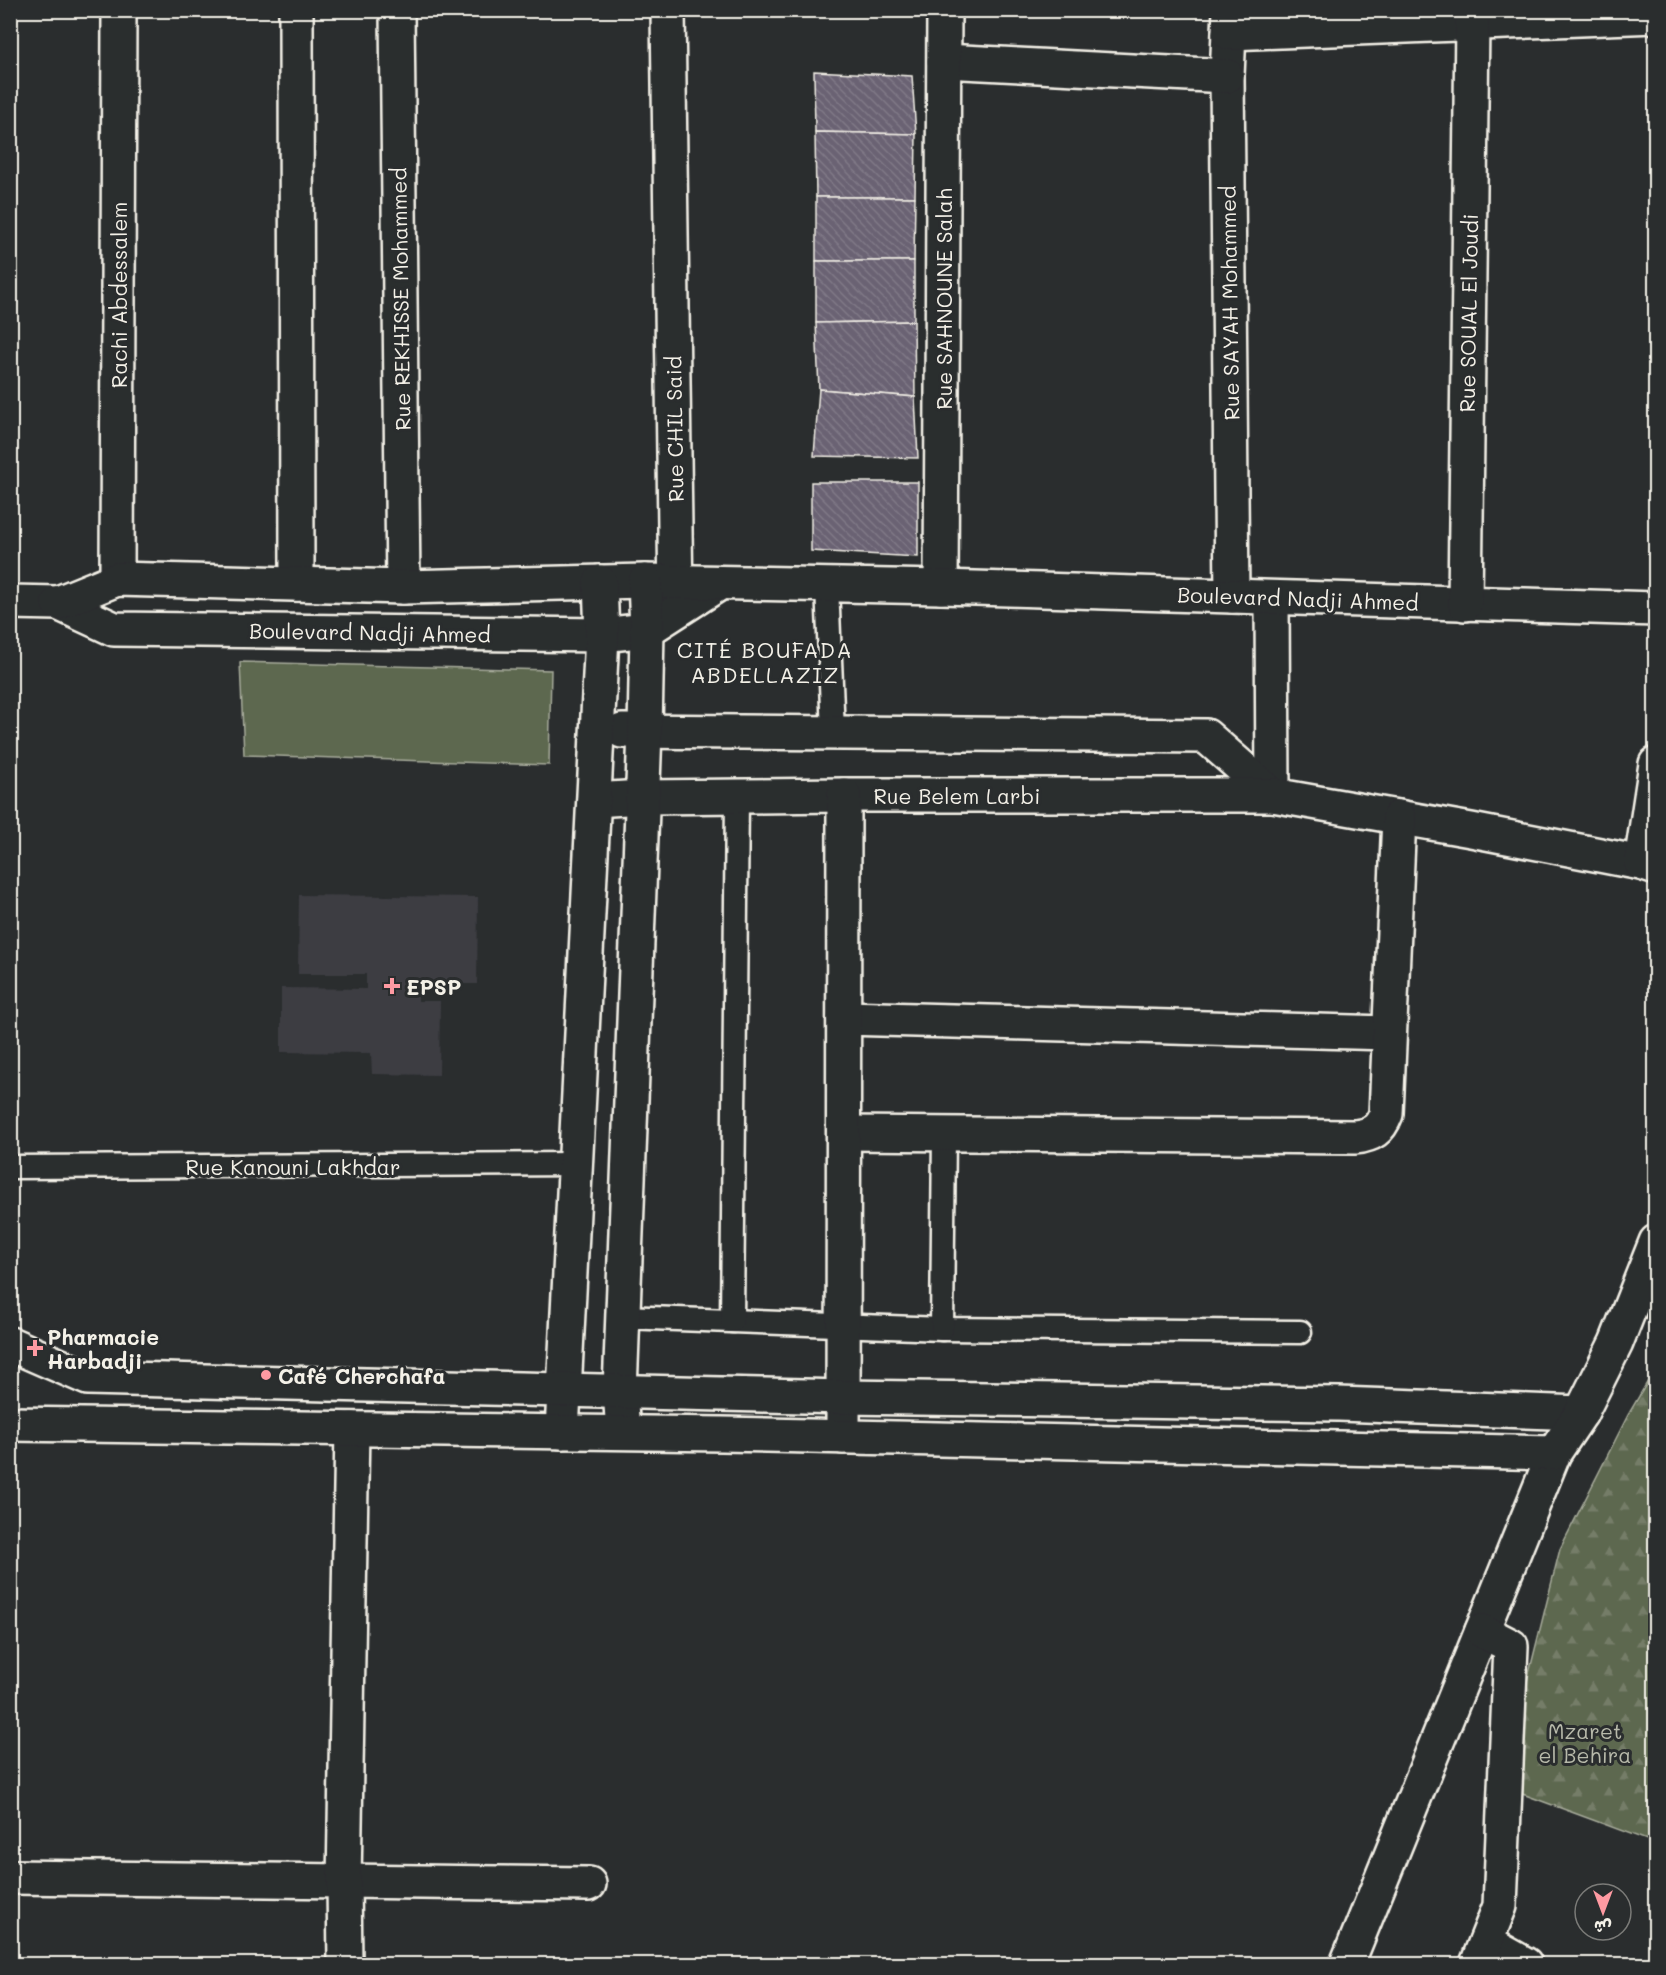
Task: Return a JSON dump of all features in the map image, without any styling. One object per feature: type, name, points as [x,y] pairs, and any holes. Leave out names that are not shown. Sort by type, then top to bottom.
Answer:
[{"type":"street","name":"Rachi Abdessalem","points":[[117,579],[119,10]]},
{"type":"street","points":[[296,10],[297,584]]},
{"type":"street","name":"Rue REKHISSE Mohammed","points":[[398,10],[403,587]]},
{"type":"street","name":"Rue CHIL Said","points":[[623,1432],[620,1391],[647,630],[665,591],[668,10]]},
{"type":"street","name":"Rue SAHNOUNE Salah","points":[[941,587],[944,10]]},
{"type":"street","points":[[1229,22],[1472,23],[1506,16],[1656,16]]},
{"type":"street","name":"Rue SAYAH Mohammed","points":[[1229,22],[1227,75],[1232,596]]},
{"type":"street","name":"Rue SOUAL El Joudi","points":[[1465,604],[1472,23]]},
{"type":"street","points":[[944,61],[1227,75]]},
{"type":"street","points":[[58,603],[117,579],[403,587],[600,582],[665,591]]},
{"type":"street","points":[[562,1432],[602,635],[600,582]]},
{"type":"street","name":"Boulevard Nadji Ahmed","points":[[10,602],[58,603],[114,628],[602,635],[647,630],[665,591],[720,583],[827,585]]},
{"type":"street","points":[[827,585],[941,587]]},
{"type":"street","name":"Boulevard Nadji Ahmed","points":[[941,587],[1656,609]]},
{"type":"street","points":[[1272,598],[1273,795]]},
{"type":"street","points":[[597,731],[1206,736],[1273,795]]},
{"type":"street","points":[[1648,865],[1656,764]]},
{"type":"street","points":[[843,1437],[844,795]]},
{"type":"street","name":"Rue Belem Larbi","points":[[594,800],[642,797],[844,795],[1273,795],[1648,865]]},
{"type":"street","points":[[844,1133],[1355,1137],[1369,1135],[1381,1126],[1386,1113],[1399,817]]},
{"type":"street","points":[[844,1018],[1389,1033]]},
{"type":"street","points":[[1347,1965],[1554,1453],[1581,1413],[1616,1343],[1656,1242]]},
{"type":"street","points":[[10,1344],[88,1378],[843,1397],[1339,1404],[1581,1413]]},
{"type":"street","points":[[10,1424],[623,1432],[1554,1453]]},
{"type":"street","points":[[345,1965],[344,1881],[352,1429]]},
{"type":"street","points":[[1482,1631],[1511,1646],[1500,1906],[1482,1954],[1525,1965]]},
{"type":"street","points":[[10,1877],[589,1884]]},
{"type":"lane","points":[[827,585],[833,733]]},
{"type":"lane","points":[[732,1321],[737,797]]},
{"type":"lane","points":[[942,1329],[944,1133]]},
{"type":"lane","name":"Rue Kanouni Lakhdar","points":[[10,1167],[575,1164]]},
{"type":"lane","points":[[623,1317],[942,1329],[1300,1332]]},
{"type":"shaded area","name":"EPSP","points":[[299,895],[478,897],[477,984],[418,984],[418,1001],[440,1001],[439,1075],[372,1074],[371,1053],[281,1052],[281,988],[366,989],[366,974],[298,974]]},
{"type":"green space","points":[[240,662],[551,670],[549,765],[244,755]]},
{"type":"green space","name":"Mzaret el Behira","points":[[1655,1369],[1655,1843],[1501,1786],[1560,1549],[1628,1415]]},
{"type":"building","points":[[814,71],[912,76],[916,134],[815,132]]},
{"type":"building","points":[[815,132],[916,134],[915,197],[816,197]]},
{"type":"building","points":[[816,197],[915,197],[914,261],[816,261]]},
{"type":"building","points":[[816,261],[914,261],[914,321],[816,323]]},
{"type":"building","points":[[914,321],[915,397],[819,389],[816,323]]},
{"type":"building","points":[[819,389],[915,397],[918,458],[814,456]]},
{"type":"building","points":[[811,482],[918,482],[918,557],[811,551]]},
{"type":"place","name":"EPSP","points":[[392,986]]},
{"type":"place","name":"Pharmacie Harbadji","points":[[35,1348]]},
{"type":"place","name":"Café Cherchafa","points":[[266,1375]]},
{"type":"district","name":"CITÉ BOUFADA ABDELLAZIZ","points":[[765,662]]}]
